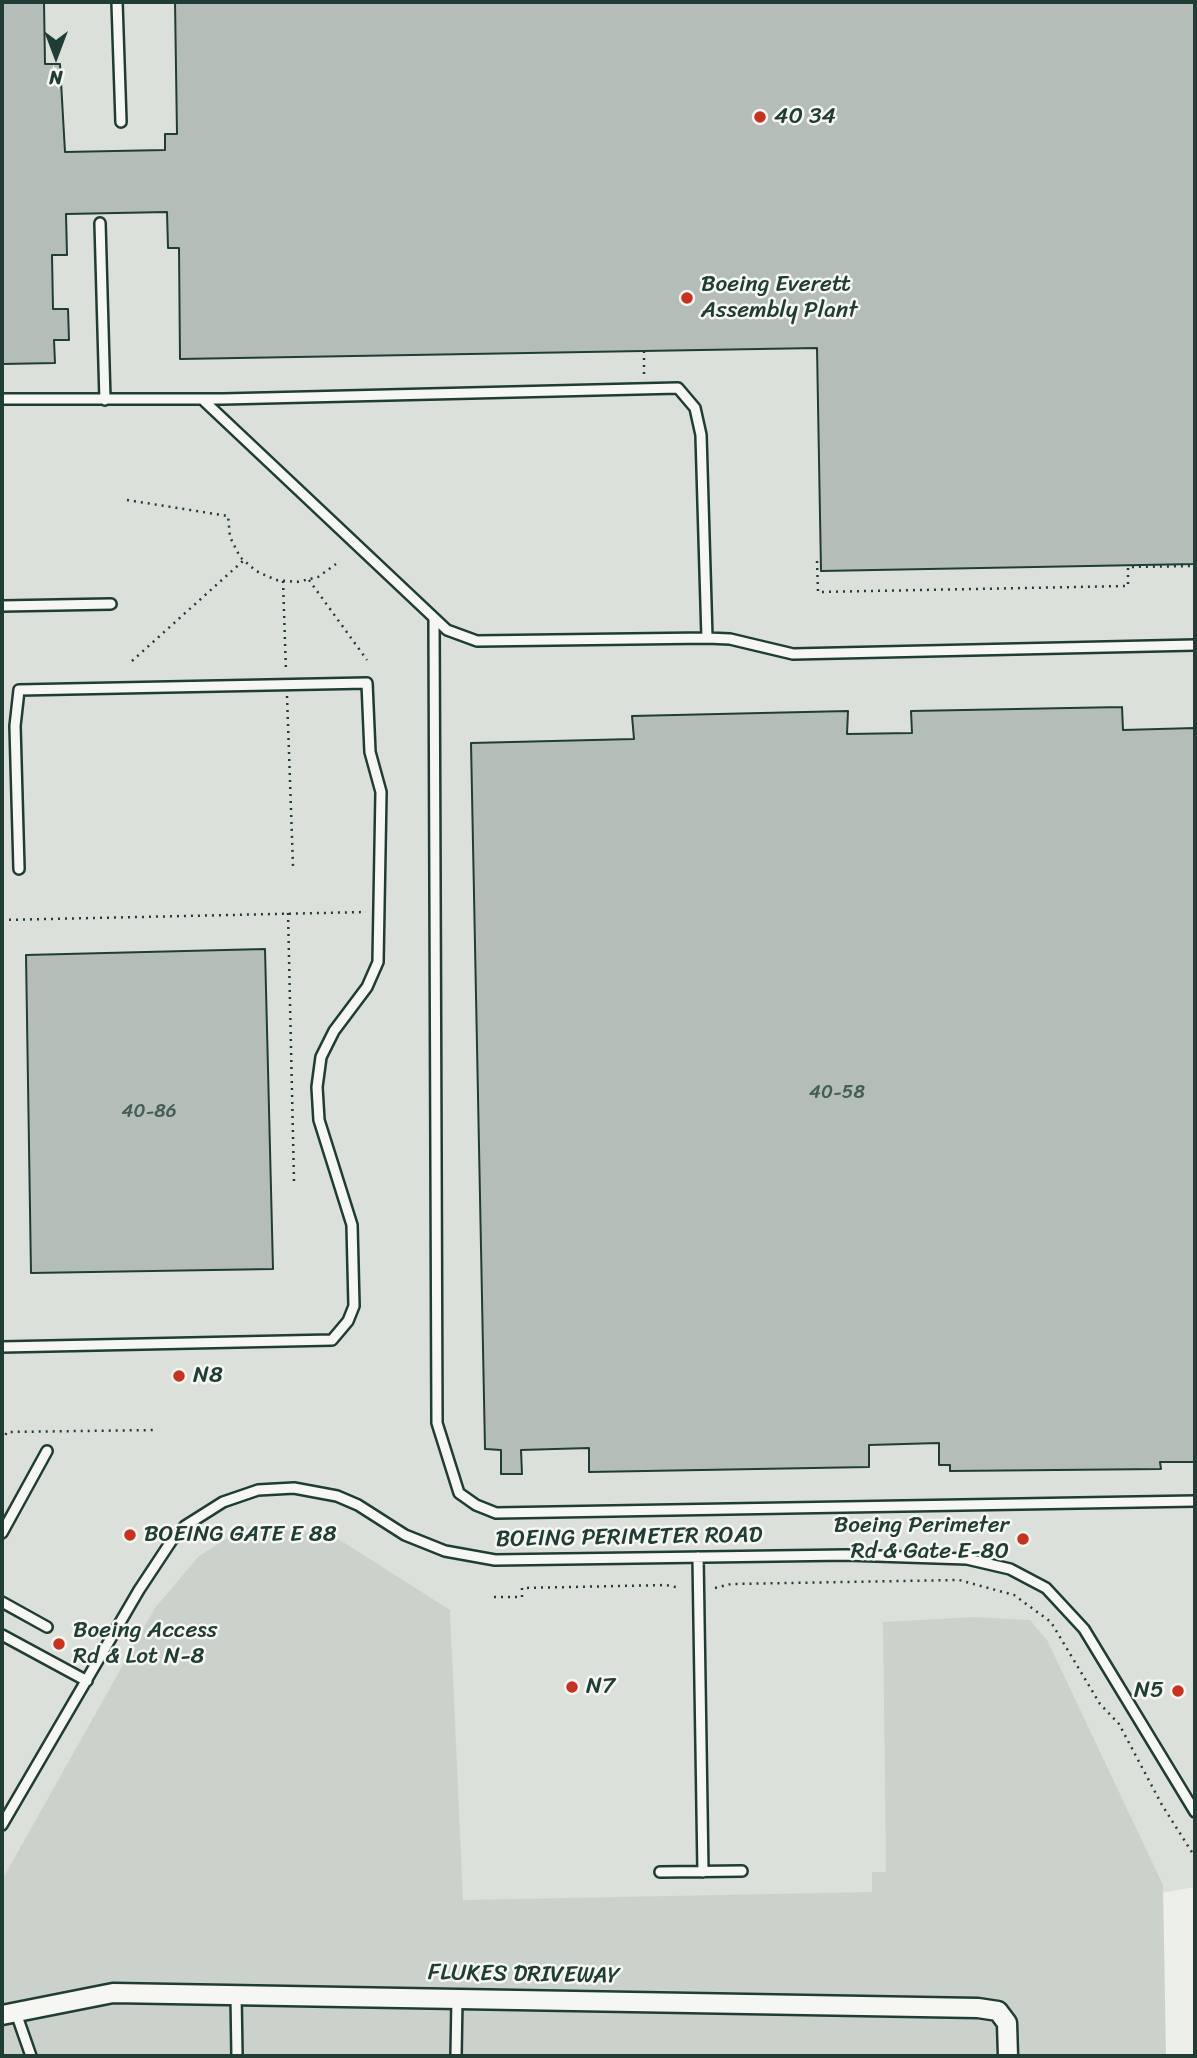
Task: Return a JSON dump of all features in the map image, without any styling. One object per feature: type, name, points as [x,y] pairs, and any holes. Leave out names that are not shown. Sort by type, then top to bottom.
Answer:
[{"type":"street","name":"FLUKES DRIVEWAY","points":[[9,2014],[113,1993],[978,2008],[998,2011],[1007,2023],[1008,2056]]},
{"type":"lane","points":[[117,2],[121,122]]},
{"type":"lane","points":[[100,223],[105,400]]},
{"type":"lane","points":[[2,400],[202,399],[678,388],[695,408],[701,435],[707,638]]},
{"type":"lane","points":[[202,399],[434,618],[458,636],[496,643],[730,639],[793,654],[1195,645]]},
{"type":"lane","points":[[2,606],[111,604]]},
{"type":"lane","points":[[434,618],[437,1423],[460,1493],[496,1513],[1195,1501]]},
{"type":"lane","points":[[2,1347],[332,1340],[348,1321],[354,1306],[352,1225],[319,1120],[317,1087],[321,1057],[334,1031],[367,987],[378,962],[381,792],[370,752],[367,682],[19,690],[15,726],[19,869]]},
{"type":"lane","points":[[2,1533],[47,1451]]},
{"type":"lane","name":"BOEING PERIMETER ROAD","points":[[2,1825],[151,1569],[172,1540],[202,1514],[223,1502],[258,1490],[295,1488],[337,1496],[358,1505],[419,1542],[468,1557],[527,1562],[698,1557],[945,1557],[989,1562],[1046,1588],[1084,1629],[1195,1812]]},
{"type":"lane","points":[[698,1557],[703,1872]]},
{"type":"lane","points":[[2,1602],[47,1627]]},
{"type":"lane","points":[[2,1635],[87,1681]]},
{"type":"lane","points":[[660,1872],[742,1871]]},
{"type":"lane","points":[[236,1995],[237,2056]]},
{"type":"lane","points":[[456,2056],[457,1999]]},
{"type":"lane","points":[[9,2014],[31,2056]]},
{"type":"path","points":[[127,500],[228,516],[230,537],[244,560],[256,572],[283,581],[308,579],[336,565]]},
{"type":"path","points":[[132,661],[244,560]]},
{"type":"path","points":[[817,562],[818,592],[1128,586],[1128,567],[1195,566]]},
{"type":"path","points":[[308,579],[367,660]]},
{"type":"path","points":[[283,581],[293,866]]},
{"type":"path","points":[[2,920],[380,912]]},
{"type":"path","points":[[288,914],[294,1181]]},
{"type":"path","points":[[2,1441],[7,1432],[155,1430]]},
{"type":"path","points":[[715,1588],[731,1584],[959,1580],[1014,1595],[1052,1622],[1100,1704],[1119,1724],[1162,1805],[1195,1857]]},
{"type":"path","points":[[494,1597],[522,1597],[522,1588],[666,1585],[680,1588]]},
{"type":"shaded area","points":[[2,2],[1195,2],[1195,1887],[1062,1910],[2,1920]]},
{"type":"shaded area","points":[[246,1526],[332,1535],[450,1610],[463,1900],[872,1892],[872,1872],[886,1872],[883,1622],[974,1617],[1030,1620],[1047,1640],[1163,1885],[1166,2056],[2,2056],[2,1880],[155,1608],[199,1556]]},
{"type":"building","name":"Boeing Everett Assembly Plant","points":[[2,2],[44,2],[45,64],[60,64],[65,152],[165,150],[165,134],[177,134],[175,2],[1195,2],[1195,564],[821,571],[817,348],[180,359],[179,248],[168,248],[167,212],[66,214],[67,255],[52,255],[53,309],[68,309],[69,340],[54,340],[55,363],[2,364]]},
{"type":"building","points":[[1122,707],[1123,730],[1195,728],[1195,1462],[1160,1462],[1161,1469],[950,1471],[950,1465],[939,1465],[939,1443],[869,1445],[869,1467],[589,1472],[589,1448],[521,1450],[522,1474],[501,1474],[501,1450],[485,1449],[471,743],[634,739],[632,716],[848,711],[847,734],[912,733],[911,711]]},
{"type":"building","points":[[265,949],[273,1269],[31,1273],[26,955]]},
{"type":"place","name":"40 34","points":[[760,117]]},
{"type":"place","name":"Boeing Everett Assembly Plant","points":[[687,298]]},
{"type":"place","name":"N8","points":[[179,1376]]},
{"type":"place","name":"BOEING GATE E 88","points":[[130,1535]]},
{"type":"place","name":"Boeing Perimeter Rd & Gate E-80","points":[[1023,1539]]},
{"type":"place","name":"Boeing Access Rd & Lot N-8","points":[[59,1644]]},
{"type":"place","name":"N7","points":[[572,1687]]},
{"type":"place","name":"N5","points":[[1178,1691]]}]
